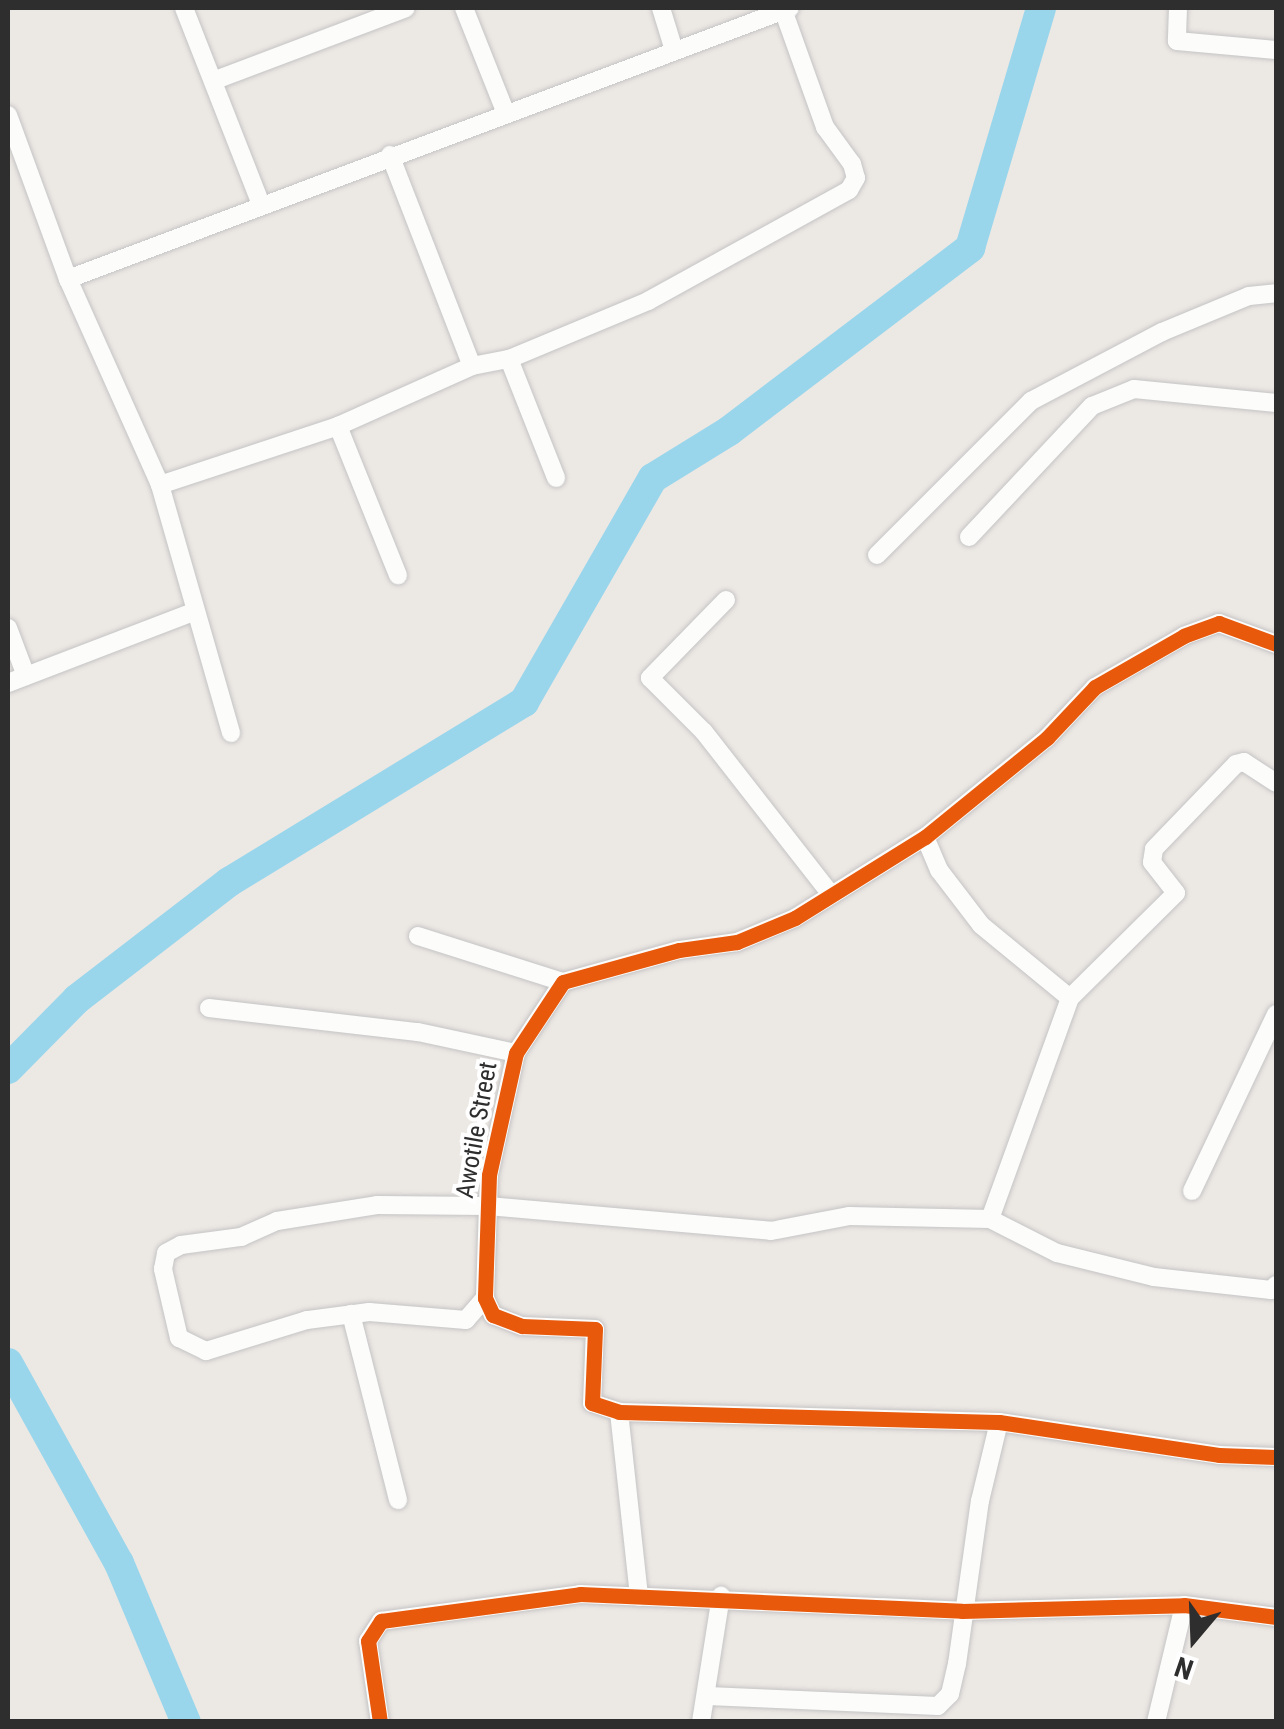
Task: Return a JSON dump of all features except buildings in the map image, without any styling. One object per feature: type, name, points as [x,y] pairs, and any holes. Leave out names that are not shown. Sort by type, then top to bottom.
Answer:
[{"type":"street","points":[[184,8],[261,204]]},
{"type":"street","points":[[214,81],[406,8]]},
{"type":"street","points":[[464,8],[506,111]]},
{"type":"street","points":[[661,8],[673,46]]},
{"type":"street","points":[[1178,8],[1176,41],[1276,50]]},
{"type":"street","points":[[68,279],[673,46],[786,9],[824,127],[852,164],[856,178],[849,190],[666,292],[509,359],[472,366],[338,426],[160,484]]},
{"type":"street","points":[[8,115],[68,279],[160,484],[193,612],[231,734]]},
{"type":"street","points":[[390,155],[472,366]]},
{"type":"street","points":[[877,554],[1031,401],[1162,332],[1249,296],[1276,293]]},
{"type":"street","points":[[509,359],[556,478]]},
{"type":"street","points":[[970,537],[1092,406],[1134,390],[1276,403]]},
{"type":"street","points":[[338,426],[398,575]]},
{"type":"street","points":[[726,600],[650,678],[704,732],[829,892]]},
{"type":"street","points":[[8,683],[193,612]]},
{"type":"street","points":[[418,936],[563,982],[679,950],[737,942],[795,918],[829,892],[925,836],[1047,738],[1095,686],[1184,636],[1219,623],[1276,644]]},
{"type":"street","points":[[8,628],[26,676]]},
{"type":"street","points":[[990,1219],[1070,998],[1176,893],[1152,862],[1154,849],[1236,764],[1244,762],[1276,783]]},
{"type":"street","points":[[925,836],[939,870],[981,926],[1070,998]]},
{"type":"street","name":"Awotile Street","points":[[485,1298],[488,1206],[516,1054],[563,982]]},
{"type":"street","points":[[209,1008],[418,1032],[516,1054]]},
{"type":"street","points":[[1192,1191],[1276,1014]]},
{"type":"street","points":[[1276,1285],[1272,1290],[1154,1277],[1057,1253],[990,1219],[849,1216],[771,1231],[488,1206],[377,1205],[277,1221],[241,1237],[166,1252],[163,1269],[179,1338],[190,1348],[206,1352],[308,1320],[351,1314],[466,1320],[485,1298],[493,1315],[522,1326],[596,1328],[592,1402],[619,1412],[999,1422],[1220,1455],[1276,1457]]},
{"type":"street","points":[[351,1314],[398,1500]]},
{"type":"street","points":[[619,1412],[639,1597]]},
{"type":"street","points":[[708,1696],[938,1706],[950,1694],[999,1422]]},
{"type":"street","points":[[380,1722],[368,1642],[381,1621],[580,1594],[722,1596],[962,1611],[1184,1605],[1276,1617]]},
{"type":"street","points":[[702,1722],[722,1596]]},
{"type":"street","points":[[1156,1722],[1184,1605]]},
{"type":"waterway","points":[[8,1069],[77,999],[229,882],[524,702],[653,478],[729,431],[970,248],[1041,8]]},
{"type":"waterway","points":[[8,1363],[119,1563],[186,1722]]},
{"type":"cycle path","points":[[1276,644],[1219,623],[1184,636],[1095,687],[1047,738],[925,837],[795,918],[737,942],[679,950],[563,982],[516,1053],[489,1175],[485,1298],[493,1315],[522,1326],[595,1329],[592,1403],[619,1412],[999,1422],[1219,1455],[1276,1457]]},
{"type":"cycle path","points":[[380,1722],[368,1641],[381,1621],[580,1594],[962,1611],[1184,1605],[1276,1617]]}]
